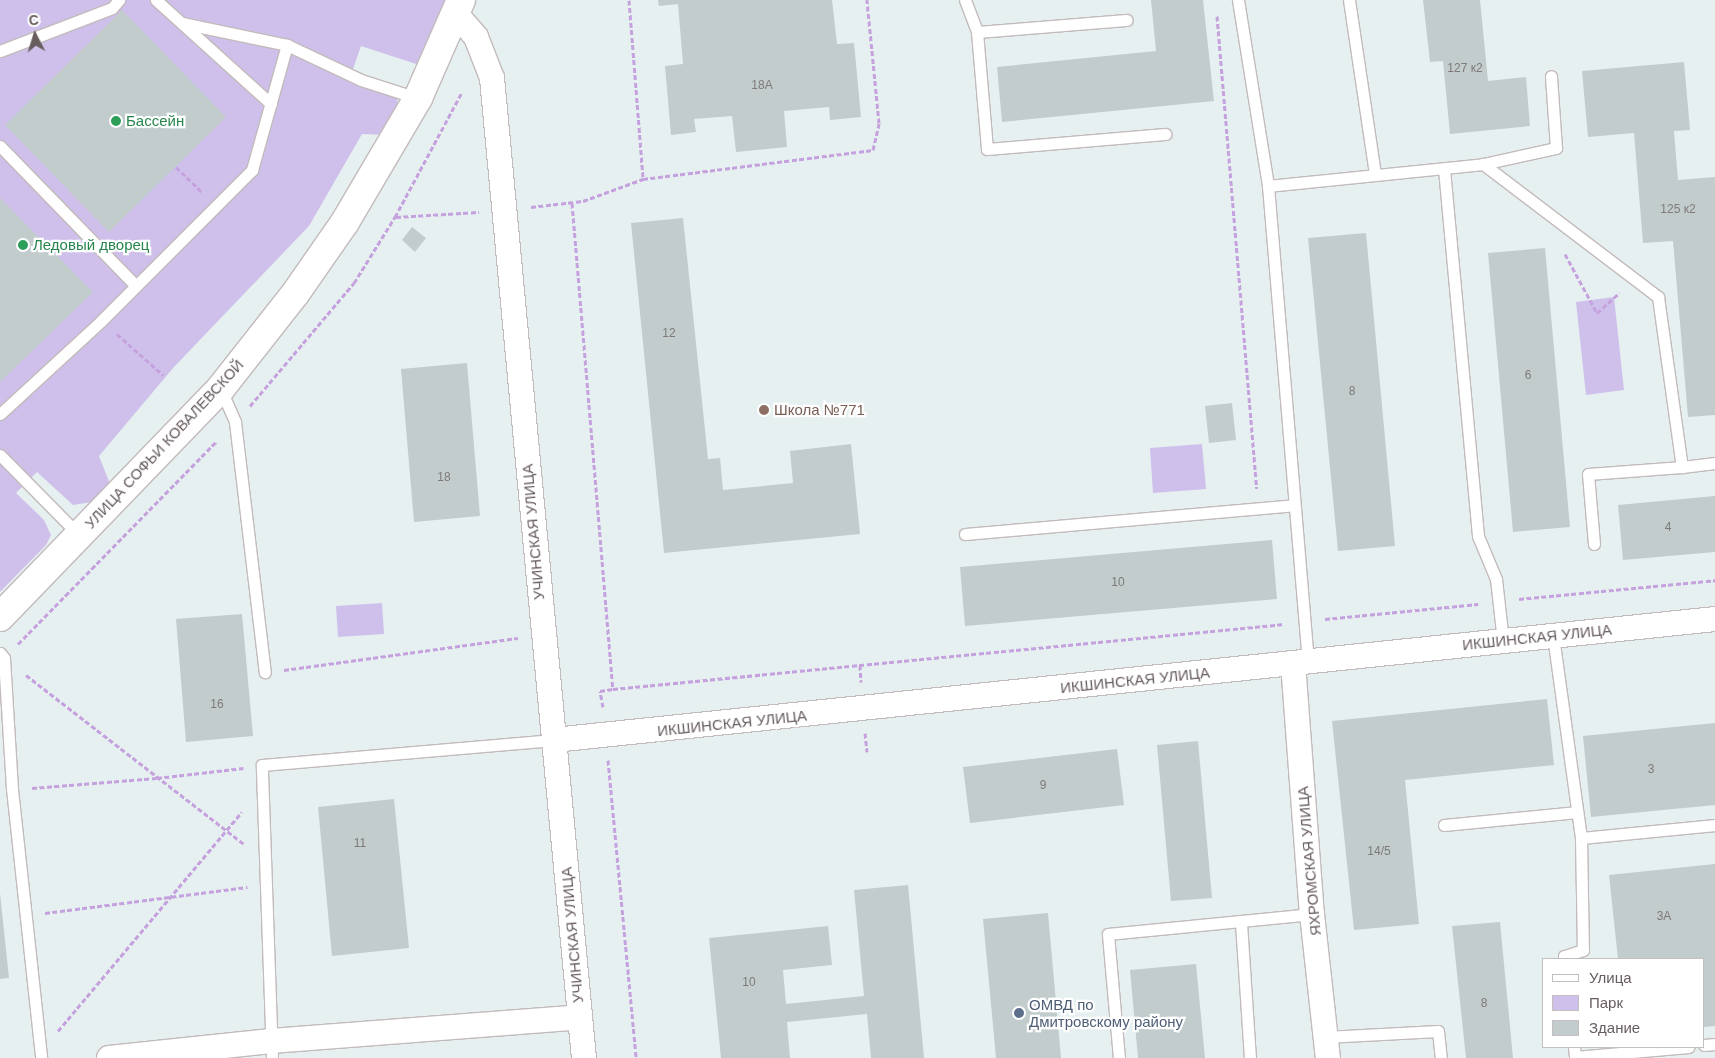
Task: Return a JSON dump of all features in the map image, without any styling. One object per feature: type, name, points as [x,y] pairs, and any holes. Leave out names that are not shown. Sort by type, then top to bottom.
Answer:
[{"type":"street","name":"УЛИЦА СОФЬИ КОВАЛЕВСКОЙ","points":[[0,617],[221,388],[295,294],[346,222],[418,98],[459,8]]},
{"type":"street","name":"УЧИНСКАЯ УЛИЦА","points":[[459,8],[476,37],[492,78],[584,1058]]},
{"type":"street","name":"ИКШИНСКАЯ УЛИЦА","points":[[554,740],[1715,619]]},
{"type":"street","name":"ЯХРОМСКАЯ УЛИЦА","points":[[1301,662],[1312,914],[1326,1048]]},
{"type":"street","points":[[109,1058],[272,1049],[580,1017]]},
{"type":"lane","points":[[0,50],[112,8],[119,0]]},
{"type":"lane","points":[[156,0],[271,104]]},
{"type":"lane","points":[[965,0],[977,32],[987,149],[1165,134]]},
{"type":"lane","points":[[1238,0],[1268,186],[1294,505],[1301,662]]},
{"type":"lane","points":[[1349,0],[1375,173]]},
{"type":"lane","points":[[977,32],[1127,20]]},
{"type":"lane","points":[[182,24],[287,45],[361,80],[418,98]]},
{"type":"lane","points":[[0,414],[101,321],[252,170],[287,45]]},
{"type":"lane","points":[[1268,186],[1375,173],[1444,169],[1483,164],[1556,148],[1551,76]]},
{"type":"lane","points":[[0,146],[136,286]]},
{"type":"lane","points":[[1483,164],[1658,297],[1682,467]]},
{"type":"lane","points":[[1444,169],[1478,536],[1496,579],[1503,641]]},
{"type":"lane","points":[[221,388],[235,422],[238,441],[265,672]]},
{"type":"lane","points":[[0,455],[80,536]]},
{"type":"lane","points":[[1594,544],[1588,474],[1715,463]]},
{"type":"lane","points":[[965,534],[1294,505]]},
{"type":"lane","points":[[1553,636],[1581,838],[1583,950],[1564,956],[1564,958]]},
{"type":"lane","points":[[2,655],[24,916],[41,1055]]},
{"type":"lane","points":[[272,1049],[262,765],[554,740]]},
{"type":"lane","points":[[1444,825],[1577,812]]},
{"type":"lane","points":[[1581,838],[1715,825]]},
{"type":"lane","points":[[1119,1058],[1108,934],[1241,923],[1312,914]]},
{"type":"lane","points":[[1241,923],[1250,1058]]},
{"type":"lane","points":[[1326,1048],[1438,1031],[1441,1058]]},
{"type":"lane","points":[[1574,1048],[1575,1057],[1678,1048]]},
{"type":"path","points":[[629,0],[643,179]]},
{"type":"path","points":[[528,208],[572,203],[643,179],[873,150],[879,123],[867,0]]},
{"type":"path","points":[[1217,10],[1258,509]]},
{"type":"path","points":[[176,167],[216,206]]},
{"type":"path","points":[[572,203],[613,689]]},
{"type":"path","points":[[395,217],[482,212]]},
{"type":"path","points":[[1562,248],[1597,313],[1635,279]]},
{"type":"path","points":[[101,321],[162,375]]},
{"type":"path","points":[[1517,599],[1715,580]]},
{"type":"path","points":[[1317,620],[1488,603]]},
{"type":"path","points":[[604,717],[600,691],[613,689],[1292,624]]},
{"type":"path","points":[[265,672],[521,638]]},
{"type":"path","points":[[2,655],[157,778],[266,860]]},
{"type":"path","points":[[865,732],[867,752]]},
{"type":"path","points":[[608,759],[636,1058]]},
{"type":"path","points":[[12,789],[157,778],[262,765]]},
{"type":"path","points":[[41,1055],[263,786]]},
{"type":"path","points":[[24,916],[266,884]]},
{"type":"green space","points":[[0,0],[445,0],[419,65],[361,46],[352,72],[397,97],[399,112],[389,135],[362,134],[309,226],[174,367],[99,456],[110,484],[92,502],[73,505],[37,472],[16,493],[44,520],[51,535],[46,545],[0,592]]},
{"type":"green space","points":[[1614,297],[1624,390],[1586,395],[1576,302]]},
{"type":"green space","points":[[1202,444],[1206,489],[1153,493],[1150,448]]},
{"type":"green space","points":[[382,603],[384,634],[338,637],[336,606]]},
{"type":"building","points":[[658,0],[832,0],[837,44],[854,43],[861,117],[830,120],[829,107],[784,111],[787,147],[736,152],[732,116],[694,119],[696,132],[671,135],[665,66],[683,64],[678,4],[659,6]]},
{"type":"building","points":[[1151,0],[1203,0],[1214,101],[1002,122],[997,67],[1156,51]]},
{"type":"building","points":[[1423,0],[1480,0],[1488,81],[1526,77],[1530,126],[1450,134],[1443,61],[1430,62]]},
{"type":"building","name":"Бассейн","points":[[122,10],[226,117],[109,232],[5,125]]},
{"type":"building","points":[[1684,62],[1690,130],[1674,131],[1678,180],[1715,177],[1715,415],[1688,417],[1673,241],[1643,243],[1634,133],[1588,137],[1582,71]]},
{"type":"building","name":"Ледовый дворец","points":[[0,198],[93,292],[0,382]]},
{"type":"building","points":[[683,218],[708,459],[720,458],[723,490],[793,483],[790,451],[851,444],[860,534],[664,553],[631,223]]},
{"type":"building","points":[[412,227],[426,238],[415,252],[402,240]]},
{"type":"building","points":[[1366,233],[1395,546],[1338,551],[1308,238]]},
{"type":"building","points":[[1545,248],[1570,527],[1513,532],[1488,253]]},
{"type":"building","points":[[467,363],[480,516],[414,522],[401,369]]},
{"type":"building","points":[[1232,403],[1236,440],[1209,443],[1205,406]]},
{"type":"building","points":[[1715,496],[1715,552],[1623,560],[1618,505]]},
{"type":"building","points":[[1272,540],[1277,599],[965,626],[960,567]]},
{"type":"building","points":[[242,614],[253,736],[186,742],[176,619]]},
{"type":"building","points":[[1547,699],[1554,765],[1405,780],[1419,924],[1354,930],[1332,721]]},
{"type":"building","points":[[1715,723],[1715,805],[1591,817],[1583,736]]},
{"type":"building","points":[[1198,741],[1212,898],[1171,901],[1157,745]]},
{"type":"building","points":[[1117,749],[1124,805],[970,823],[963,767]]},
{"type":"building","points":[[394,799],[409,948],[332,956],[318,807]]},
{"type":"building","points":[[1715,864],[1715,1026],[1705,1027],[1705,958],[1618,958],[1609,875]]},
{"type":"building","points":[[908,885],[924,1058],[871,1058],[867,1014],[787,1022],[790,1058],[721,1058],[709,938],[828,926],[832,965],[783,970],[786,1004],[864,996],[854,890]]},
{"type":"building","points":[[0,893],[9,978],[0,979]]},
{"type":"building","points":[[1048,913],[1061,1058],[996,1058],[983,919]]},
{"type":"building","points":[[1500,922],[1513,1058],[1466,1058],[1452,926]]},
{"type":"building","points":[[1196,964],[1205,1058],[1138,1058],[1130,970]]},
{"type":"place","name":"Бассейн","points":[[116,121]]},
{"type":"place","name":"Ледовый дворец","points":[[23,245]]},
{"type":"place","name":"Школа №771","points":[[764,410]]},
{"type":"place","name":"ОМВД по Дмитровскому району","points":[[1019,1013]]}]
